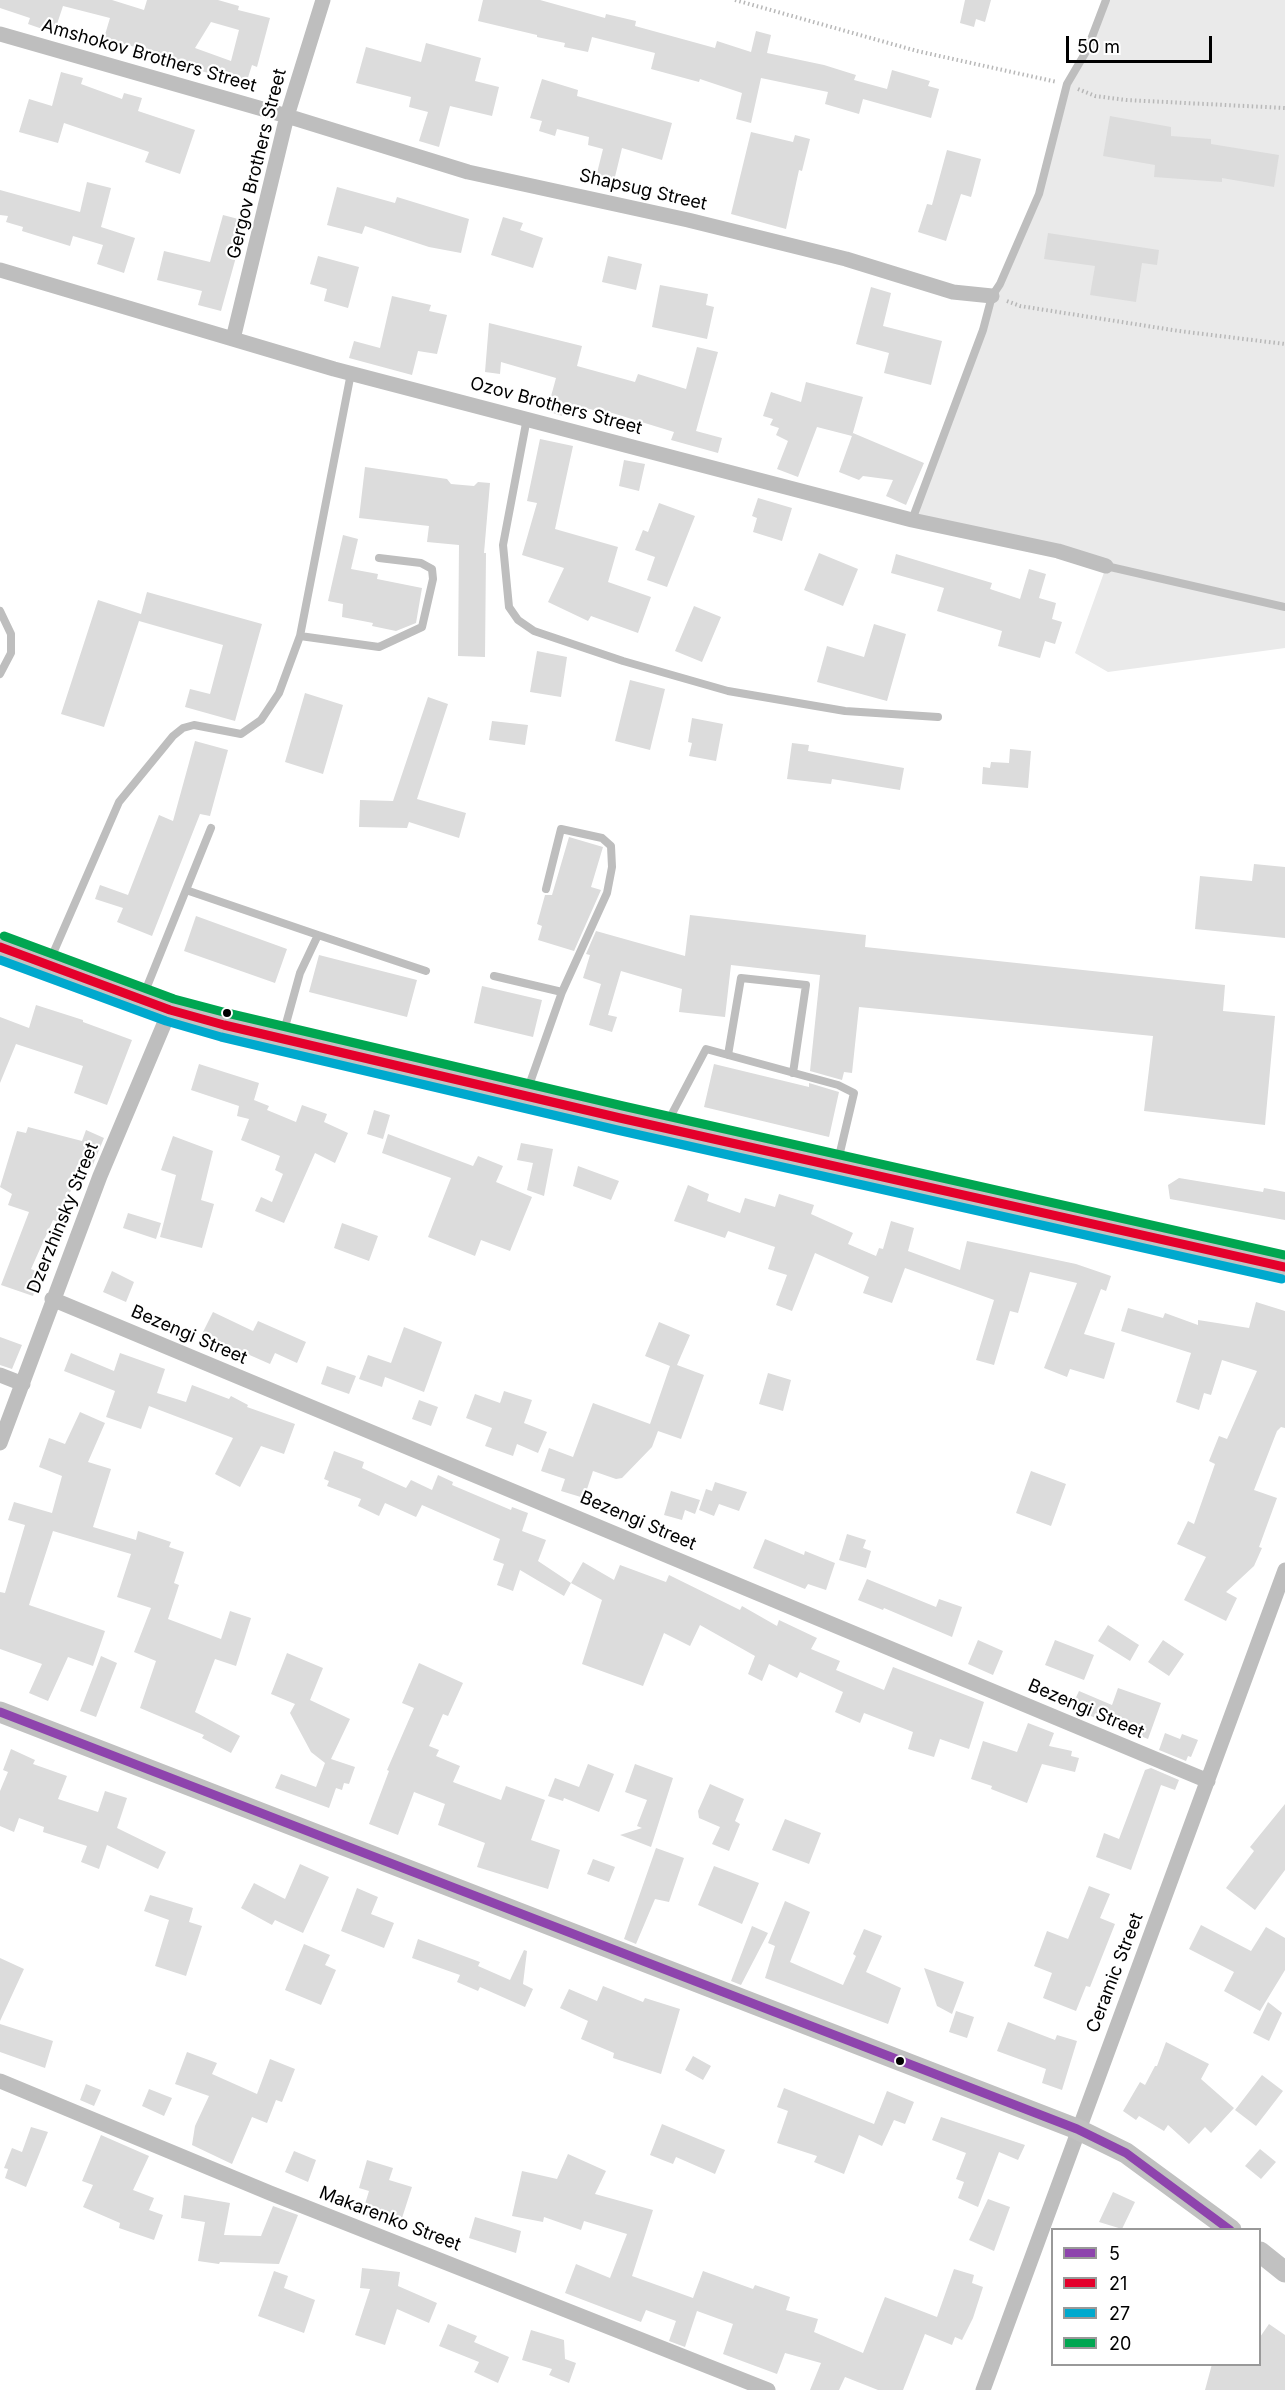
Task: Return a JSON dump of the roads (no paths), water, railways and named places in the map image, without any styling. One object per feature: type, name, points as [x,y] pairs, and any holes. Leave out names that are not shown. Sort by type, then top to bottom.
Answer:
[{"type":"street","name":"Gergov Brothers Street","points":[[232,339],[287,116],[324,0]]},
{"type":"street","name":"Amshokov Brothers Street","points":[[0,34],[287,116]]},
{"type":"street","name":"Shapsug Street","points":[[287,116],[468,172],[688,220],[835,256],[953,292],[992,296]]},
{"type":"street","name":"Ozov Brothers Street","points":[[0,270],[351,374],[912,520],[1058,551],[1106,566]]},
{"type":"street","points":[[0,947],[170,1010],[282,1039],[1285,1268]]},
{"type":"street","name":"Dzerzhinsky Street","points":[[0,1443],[52,1299],[170,1010]]},
{"type":"street","name":"Bezengi Street","points":[[52,1299],[1208,1782]]},
{"type":"street","points":[[0,1376],[23,1384]]},
{"type":"street","name":"Ceramic Street","points":[[983,2390],[1077,2129],[1285,1570]]},
{"type":"street","points":[[0,1712],[1077,2129],[1126,2153],[1229,2228]]},
{"type":"street","name":"Makarenko Street","points":[[0,2081],[270,2193],[768,2390]]},
{"type":"street","points":[[1261,2253],[1285,2272]]},
{"type":"lane","points":[[912,520],[982,330],[992,296],[1000,284],[1039,194],[1067,84],[1087,50],[1106,0]]},
{"type":"lane","points":[[48,966],[119,802],[183,728],[194,725],[241,734],[253,728],[279,693],[300,636],[351,374]]},
{"type":"lane","points":[[527,418],[503,545],[509,607],[518,620],[534,631],[623,661],[728,691],[845,711],[938,717]]},
{"type":"lane","points":[[300,636],[379,647],[422,627],[433,579],[432,570],[421,563],[379,558]]},
{"type":"lane","points":[[1106,566],[1285,607]]},
{"type":"lane","points":[[0,611],[11,634],[11,653],[0,674]]},
{"type":"lane","points":[[141,1000],[211,828]]},
{"type":"lane","points":[[526,1096],[562,992],[607,893],[612,867],[611,846],[602,838],[561,829],[546,889]]},
{"type":"lane","points":[[186,891],[426,971]]},
{"type":"lane","points":[[282,1039],[300,973],[318,934]]},
{"type":"lane","points":[[494,976],[562,992]]},
{"type":"lane","points":[[728,1055],[741,978],[806,985],[793,1073]]},
{"type":"lane","points":[[664,1128],[706,1048],[838,1085],[854,1093],[837,1167]]}]
